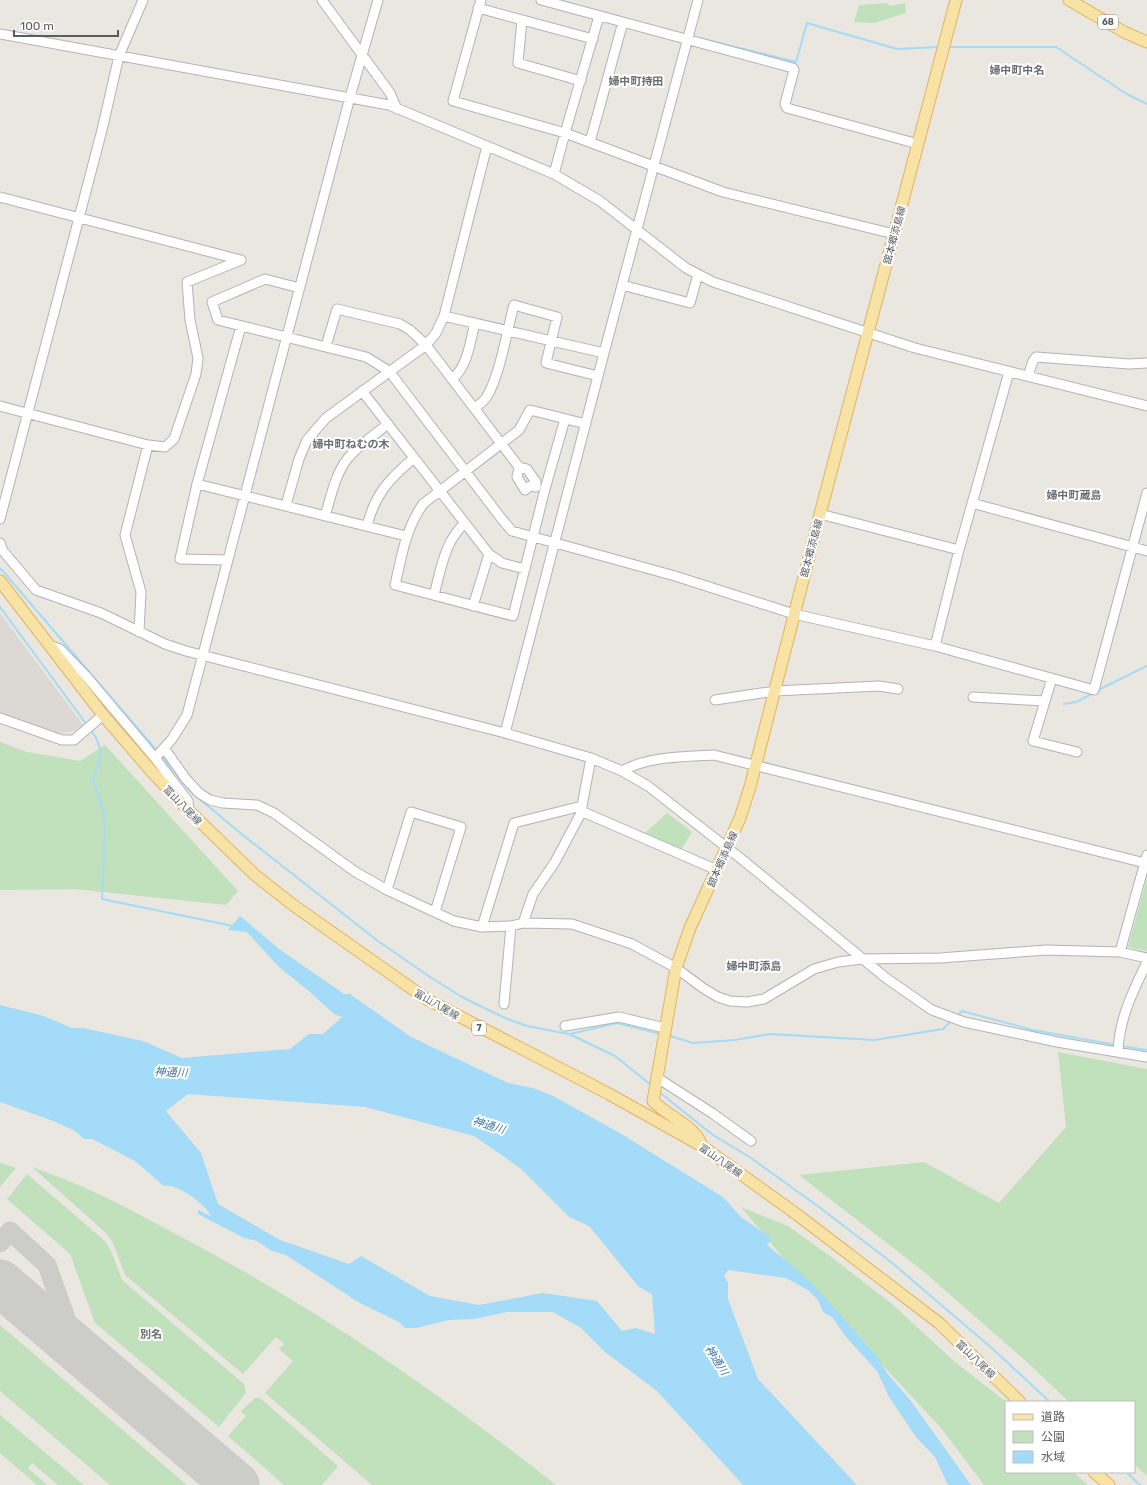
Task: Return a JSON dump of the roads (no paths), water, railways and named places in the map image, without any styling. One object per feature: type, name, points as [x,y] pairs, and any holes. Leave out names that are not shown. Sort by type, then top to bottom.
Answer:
[{"type":"main road","name":"舘本郷添島線","points":[[654,1085],[666,1028],[676,968],[690,928],[740,818],[756,764],[820,514],[956,0]]},
{"type":"main road","name":"68","points":[[1069,0],[1124,32],[1147,42]]},
{"type":"main road","name":"富山八尾線","points":[[0,581],[103,715],[152,772],[189,811],[255,875],[287,901],[428,1000],[609,1094],[702,1146],[799,1216],[939,1323],[1019,1401]]},
{"type":"main road","points":[[654,1085],[653,1102],[698,1137],[702,1146]]},
{"type":"main road","points":[[1095,1473],[1108,1485]]},
{"type":"street","points":[[0,518],[102,130],[119,56],[143,0]]},
{"type":"street","points":[[322,0],[363,54],[390,93],[397,109]]},
{"type":"street","points":[[160,753],[180,728],[187,715],[350,97],[378,0]]},
{"type":"street","points":[[541,0],[793,68],[794,70],[785,104],[787,108],[918,144]]},
{"type":"street","points":[[505,734],[636,230],[698,0]]},
{"type":"street","points":[[593,39],[522,20],[480,4],[453,101],[590,142],[723,192],[894,234]]},
{"type":"street","points":[[554,174],[599,16]]},
{"type":"street","points":[[522,20],[518,63],[581,81]]},
{"type":"street","points":[[590,142],[623,22]]},
{"type":"street","points":[[0,34],[350,97],[397,109],[554,174],[600,201],[686,268],[713,282],[915,348],[1147,406]]},
{"type":"street","points":[[286,505],[299,459],[307,440],[326,418],[426,345],[436,333],[444,316],[487,146]]},
{"type":"street","points":[[0,197],[241,260],[187,282],[190,320],[198,358],[196,374],[174,439],[165,447],[148,445],[0,406]]},
{"type":"street","points":[[622,285],[690,303],[698,274]]},
{"type":"street","points":[[300,288],[265,279],[212,302],[218,320],[366,357],[389,371],[512,531],[675,576],[794,614],[935,646],[1094,690],[1147,493]]},
{"type":"street","points":[[475,408],[485,399],[490,391],[514,305],[557,316],[546,363],[598,376]]},
{"type":"street","points":[[326,346],[337,309],[400,324],[410,330],[426,345],[519,467],[527,469],[536,482],[536,487]]},
{"type":"street","points":[[444,316],[604,353]]},
{"type":"street","points":[[452,379],[458,374],[463,366],[475,323]]},
{"type":"street","points":[[228,560],[180,559],[197,484],[241,326]]},
{"type":"street","points":[[1028,376],[1033,361],[1036,357],[1147,363]]},
{"type":"street","points":[[935,646],[959,550],[1009,372]]},
{"type":"street","points":[[362,391],[489,554],[502,563],[525,569]]},
{"type":"street","points":[[565,419],[545,489],[534,538],[513,616],[395,585],[406,536],[413,519],[423,504],[519,430],[530,410],[586,424]]},
{"type":"street","points":[[325,516],[335,482],[347,459],[356,449],[388,424]]},
{"type":"street","points":[[139,632],[141,592],[125,535],[148,445]]},
{"type":"street","points":[[367,526],[372,508],[380,492],[391,477],[414,458]]},
{"type":"street","points":[[519,467],[517,477],[525,490],[530,486],[545,489]]},
{"type":"street","points":[[197,484],[406,536]]},
{"type":"street","points":[[972,503],[1147,551]]},
{"type":"street","points":[[820,514],[959,550]]},
{"type":"street","points":[[434,595],[447,548],[452,538],[465,523]]},
{"type":"street","points":[[0,543],[3,551],[36,590],[101,613],[164,644],[505,734],[591,758],[622,771],[648,786],[862,959],[932,1010],[964,1022],[1057,1042],[1147,1057]]},
{"type":"street","points":[[473,606],[489,554]]},
{"type":"street","points":[[50,645],[60,650],[199,793],[210,800],[223,803],[257,805],[274,813],[354,871],[387,890],[454,921],[482,927],[511,926],[523,923],[572,924],[632,944],[676,968],[718,997],[730,1001],[746,1002],[764,999],[814,969],[838,962],[862,959],[940,958],[1046,950],[1120,952],[1147,958]]},
{"type":"street","points":[[1052,678],[1033,741],[1077,752]]},
{"type":"street","points":[[715,700],[774,691],[879,686],[898,688]]},
{"type":"street","points":[[973,697],[1045,702]]},
{"type":"street","points":[[0,718],[62,740],[74,740],[103,715]]},
{"type":"street","points":[[160,753],[188,801],[189,811]]},
{"type":"street","points":[[622,771],[637,763],[678,757],[714,755],[1146,859],[1120,952]]},
{"type":"street","points":[[523,923],[532,894],[555,862],[582,809],[591,758]]},
{"type":"street","points":[[482,927],[514,823],[582,809],[717,870]]},
{"type":"street","points":[[387,890],[411,812],[461,827],[435,912]]},
{"type":"street","points":[[504,1004],[511,926]]},
{"type":"street","points":[[1118,1052],[1119,1034],[1125,1009],[1147,962]]},
{"type":"street","points":[[565,1026],[619,1017],[666,1028]]},
{"type":"street","points":[[654,1085],[712,1113],[751,1141]]},
{"type":"water","name":"神通川","points":[[240,916],[279,949],[344,994],[350,994],[411,1037],[508,1083],[533,1088],[553,1096],[618,1132],[723,1197],[741,1217],[772,1239],[767,1245],[800,1272],[821,1293],[879,1359],[887,1373],[911,1401],[971,1485],[948,1485],[935,1457],[916,1437],[889,1397],[877,1371],[846,1337],[833,1318],[823,1312],[818,1300],[808,1290],[786,1278],[728,1270],[724,1276],[728,1283],[728,1299],[758,1379],[857,1485],[743,1485],[657,1391],[605,1352],[581,1328],[553,1312],[507,1312],[474,1319],[449,1320],[416,1328],[405,1328],[399,1322],[358,1302],[286,1255],[272,1251],[257,1241],[244,1238],[198,1214],[198,1210],[211,1216],[197,1200],[176,1188],[164,1186],[135,1161],[92,1139],[84,1139],[75,1131],[56,1122],[0,1102],[0,1005],[44,1016],[72,1028],[83,1028],[143,1041],[182,1058],[290,1049],[309,1034],[323,1034],[342,1017],[334,1014],[279,967],[247,932],[228,930]],"holes":[[[188,1094],[365,1107],[474,1136],[520,1168],[569,1217],[589,1226],[639,1287],[652,1294],[655,1334],[636,1328],[622,1331],[597,1301],[543,1293],[479,1305],[430,1296],[361,1256],[349,1264],[280,1240],[218,1204],[201,1153],[166,1111]]]},
{"type":"waterway","points":[[559,0],[631,20]]},
{"type":"waterway","points":[[699,38],[796,62],[807,23],[897,49],[940,47]]},
{"type":"waterway","points":[[947,47],[1056,47],[1125,93],[1147,104]]},
{"type":"waterway","points":[[0,568],[158,752]]},
{"type":"waterway","points":[[0,607],[87,725]]},
{"type":"waterway","points":[[1096,691],[1147,666]]},
{"type":"waterway","points":[[1064,704],[1076,702],[1092,694]]},
{"type":"waterway","points":[[91,730],[100,749],[100,760],[93,779],[104,814],[105,831],[102,899],[233,926]]},
{"type":"waterway","points":[[161,755],[190,791],[244,836],[378,941],[430,977],[462,997],[505,1018],[527,1026],[569,1034],[615,1056],[651,1085]]},
{"type":"waterway","points":[[956,1017],[962,1011],[1033,1030],[1116,1045]]},
{"type":"waterway","points":[[667,1035],[693,1043],[735,1040],[770,1034],[874,1040],[943,1029],[951,1021]]},
{"type":"waterway","points":[[570,1034],[617,1023],[661,1034]]},
{"type":"waterway","points":[[1122,1046],[1147,1050]]},
{"type":"waterway","points":[[659,1092],[713,1135],[748,1156],[819,1207],[891,1262],[994,1350],[1049,1401]]},
{"type":"waterway","points":[[1127,1473],[1140,1485]]},
{"type":"district","name":"婦中町中名","points":[[1017,70]]},
{"type":"district","name":"婦中町持田","points":[[636,81]]},
{"type":"district","name":"婦中町ねむの木","points":[[351,444]]},
{"type":"district","name":"婦中町蔵島","points":[[1074,495]]},
{"type":"district","name":"婦中町添島","points":[[754,966]]},
{"type":"district","name":"別名","points":[[151,1334]]}]
